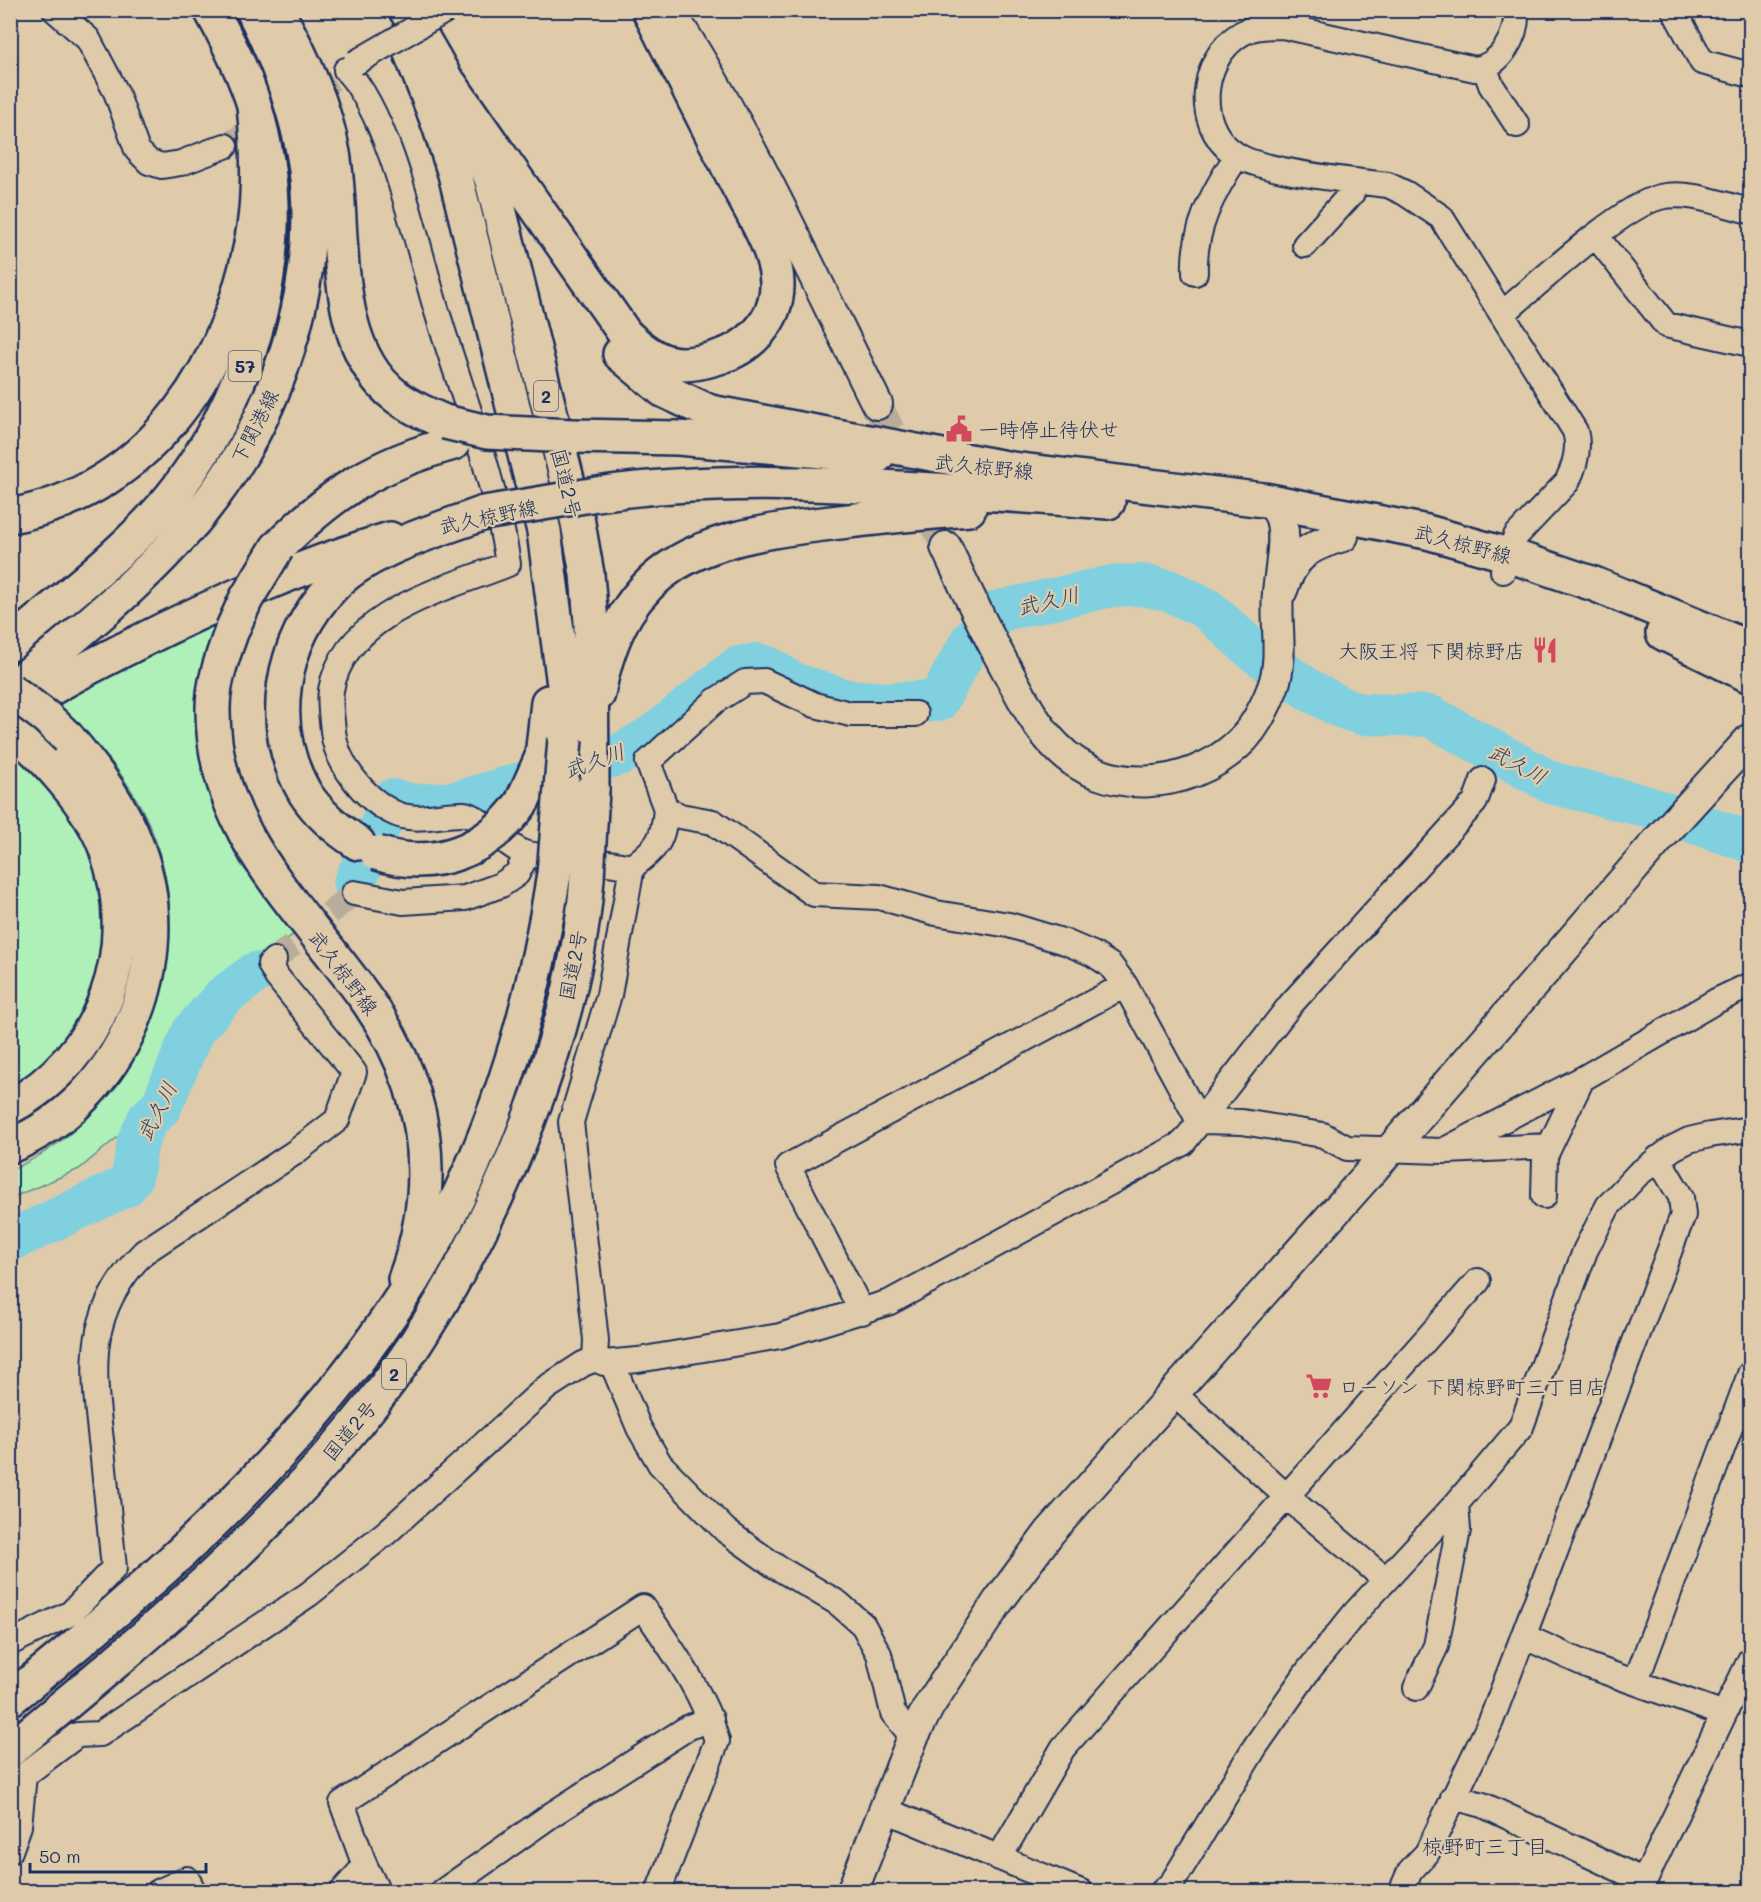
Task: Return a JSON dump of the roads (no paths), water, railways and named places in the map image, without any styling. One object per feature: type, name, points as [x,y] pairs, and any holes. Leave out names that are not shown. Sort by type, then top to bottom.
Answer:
[{"type":"main road","name":"下関港線","points":[[10,645],[152,518],[178,488],[201,455],[238,384],[253,345],[262,308],[272,225],[266,155],[254,105],[229,42],[211,10]]},
{"type":"main road","name":"下関港線","points":[[10,690],[130,586],[181,535],[213,498],[237,462],[279,378],[294,333],[303,286],[307,240],[304,154],[286,83],[253,10]]},
{"type":"main road","points":[[263,10],[286,83]]},
{"type":"main road","points":[[276,10],[312,81],[324,116],[338,188],[348,312],[361,351],[378,378],[395,396],[449,433]]},
{"type":"main road","name":"国道2号","points":[[15,1770],[136,1644],[230,1558],[314,1472],[369,1407],[419,1337],[472,1248],[535,1105],[572,978],[587,878],[573,738],[564,685],[553,587],[541,519],[455,174],[422,78],[393,10]]},
{"type":"main road","name":"国道2号","points":[[10,1699],[78,1644],[225,1511],[342,1380],[378,1331],[437,1238],[460,1193],[500,1100],[529,1003],[554,874],[591,622],[578,523],[492,181],[473,131],[450,84],[406,10]]},
{"type":"main road","points":[[450,84],[528,191],[626,334],[655,359],[675,365],[708,361],[734,353],[753,340],[773,306],[777,284],[768,247],[649,10]]},
{"type":"main road","points":[[10,516],[49,507],[107,480],[155,441],[194,390],[227,328],[248,260],[258,191],[258,149],[254,105]]},
{"type":"main road","points":[[528,191],[579,297],[598,327],[622,357],[663,390],[710,412],[738,419],[1006,468]]},
{"type":"main road","name":"武久椋野線","points":[[378,1331],[403,1284],[421,1225],[426,1162],[418,1106],[404,1064],[369,1003],[274,880],[233,811],[220,775],[213,707],[218,670],[232,630],[246,599],[277,548],[312,513],[342,490],[376,470],[414,454],[449,433],[490,438],[573,436],[678,438],[1006,468],[1264,500],[1427,532],[1505,563],[1654,628],[1750,676]]},
{"type":"main road","name":"武久椋野線","points":[[10,715],[55,686],[96,664],[219,604],[297,571],[387,540],[484,513],[660,485],[765,482],[843,484],[1078,499],[1185,510],[1505,563],[1605,588],[1750,648]]},
{"type":"main road","points":[[484,513],[414,539],[356,568],[333,586],[298,638],[288,662],[284,687],[286,749],[306,794],[339,830],[368,848],[412,859],[438,858],[478,845],[511,818],[531,784],[573,738],[610,642],[633,603],[653,579],[677,562],[703,548],[762,531],[898,515],[1078,499]]},
{"type":"main road","points":[[10,690],[46,717],[68,738],[109,789],[139,851],[152,924],[150,961],[142,997],[129,1031],[114,1060],[95,1085],[46,1127],[10,1146]]},
{"type":"main road","points":[[10,729],[41,756],[69,787],[105,847],[115,879],[119,949],[113,982],[100,1016],[83,1045],[62,1070],[35,1094],[10,1107]]},
{"type":"street","points":[[55,10],[88,39],[116,92],[137,150],[149,162],[162,166],[181,163],[225,146]]},
{"type":"street","points":[[446,10],[345,71],[362,89],[386,142],[480,445],[508,564],[388,614],[362,634],[338,670],[331,690],[334,739],[347,769],[388,810],[429,818],[466,814],[527,854],[609,862],[632,867]]},
{"type":"street","points":[[669,10],[697,53],[768,185],[877,404]]},
{"type":"street","points":[[1505,563],[1516,536],[1567,482],[1572,473],[1578,441],[1575,431],[1502,314],[1441,217],[1405,193],[1388,185],[1265,166],[1237,156],[1216,133],[1206,100],[1206,84],[1220,55],[1233,40],[1251,29],[1283,26],[1475,69],[1485,68],[1495,61],[1509,42],[1514,30],[1516,10]]},
{"type":"street","points":[[1674,10],[1702,62],[1750,75]]},
{"type":"street","points":[[1485,68],[1491,85],[1517,125]]},
{"type":"street","points":[[1195,273],[1194,254],[1198,233],[1217,186],[1237,156]]},
{"type":"street","points":[[1305,245],[1352,193],[1356,181]]},
{"type":"street","points":[[1502,314],[1596,236],[1645,203],[1661,197],[1692,197],[1750,211]]},
{"type":"street","points":[[1596,236],[1666,325],[1750,344]]},
{"type":"street","points":[[946,547],[992,642],[1038,725],[1057,748],[1081,765],[1106,776],[1136,782],[1164,781],[1192,774],[1217,761],[1239,744],[1257,720],[1274,685],[1278,647],[1277,606],[1283,526],[1277,510],[1264,500]]},
{"type":"street","points":[[1277,606],[1289,573],[1302,554],[1315,545],[1343,536]]},
{"type":"street","points":[[913,1737],[893,1713],[879,1654],[863,1625],[838,1603],[776,1566],[726,1531],[660,1464],[639,1428],[604,1361],[596,1340],[571,1122],[609,995],[632,867],[658,846],[664,834],[666,809],[648,762],[715,701],[745,682],[764,681],[815,705],[850,714],[915,714]]},
{"type":"street","points":[[852,1892],[913,1737],[959,1658],[1050,1532],[1389,1150],[1660,838],[1750,739]]},
{"type":"street","points":[[10,1851],[19,1826],[15,1770],[77,1735],[100,1734],[309,1594],[387,1532],[546,1388],[583,1364],[780,1336],[890,1302],[1183,1143],[1291,1004],[1475,802],[1483,780]]},
{"type":"street","points":[[666,809],[680,816],[713,822],[814,894],[879,897],[936,913],[1031,932],[1094,954],[1110,965],[1125,985],[1198,1121]]},
{"type":"street","points":[[354,893],[403,902],[465,898],[501,885],[517,874],[527,854]]},
{"type":"street","points":[[10,1643],[71,1613],[114,1568],[93,1359],[102,1319],[112,1292],[127,1268],[144,1252],[294,1153],[337,1120],[345,1101],[354,1072],[277,977],[270,964],[274,960]]},
{"type":"street","points":[[862,1312],[788,1166],[1125,985]]},
{"type":"street","points":[[1443,1150],[1582,1078],[1716,1001],[1750,985]]},
{"type":"street","points":[[1544,1196],[1545,1156],[1582,1078]]},
{"type":"street","points":[[1198,1121],[1260,1125],[1323,1135],[1347,1148],[1443,1150],[1550,1146]]},
{"type":"street","points":[[1162,1892],[1172,1883],[1275,1717],[1308,1671],[1385,1579],[1456,1504],[1521,1427],[1543,1372],[1561,1312],[1599,1221],[1608,1206],[1658,1158],[1689,1140],[1750,1129]]},
{"type":"street","points":[[1401,1892],[1410,1871],[1427,1853],[1491,1721],[1683,1215],[1681,1197],[1658,1158]]},
{"type":"street","points":[[999,1858],[1063,1748],[1478,1281]]},
{"type":"street","points":[[1635,1681],[1750,1374]]},
{"type":"street","points":[[1172,1392],[1286,1496],[1385,1579]]},
{"type":"street","points":[[1416,1688],[1436,1646],[1458,1530],[1456,1504]]},
{"type":"street","points":[[378,1892],[365,1866],[342,1803],[643,1606],[674,1652],[711,1719],[717,1741],[658,1892]]},
{"type":"street","points":[[1523,1636],[1589,1666],[1724,1714]]},
{"type":"street","points":[[1453,1797],[1483,1805],[1642,1886],[1750,1660]]},
{"type":"street","points":[[441,1892],[573,1800],[689,1727],[711,1719]]},
{"type":"street","points":[[883,1809],[1081,1892]]},
{"type":"street","points":[[342,1892],[365,1866]]},
{"type":"street","points":[[158,1892],[187,1879],[194,1892]]},
{"type":"waterway","name":"武久川","points":[[354,883],[392,800],[416,805],[456,802],[621,754],[655,734],[738,667],[757,664],[768,667],[793,683],[846,700],[887,703],[938,701],[972,639],[999,611],[1112,586],[1141,585],[1168,590],[1207,609],[1255,652],[1309,690],[1340,707],[1361,714],[1430,716],[1552,783],[1645,806],[1750,842]]},
{"type":"waterway","name":"武久川","points":[[10,1241],[126,1186],[132,1177],[138,1142],[148,1119],[161,1107],[193,1031],[223,997],[255,973]]},
{"type":"tunnel","points":[[225,146],[333,79]]},
{"type":"tunnel","points":[[877,404],[946,547]]},
{"type":"tunnel","points":[[274,960],[354,893]]},
{"type":"place","name":"一時停止待伏せ","points":[[959,429]]},
{"type":"place","name":"大阪王将 下関椋野店","points":[[1545,650]]},
{"type":"place","name":"ローソン 下関椋野町三丁目店","points":[[1319,1386]]},
{"type":"district","name":"椋野町三丁目","points":[[1485,1845]]}]
